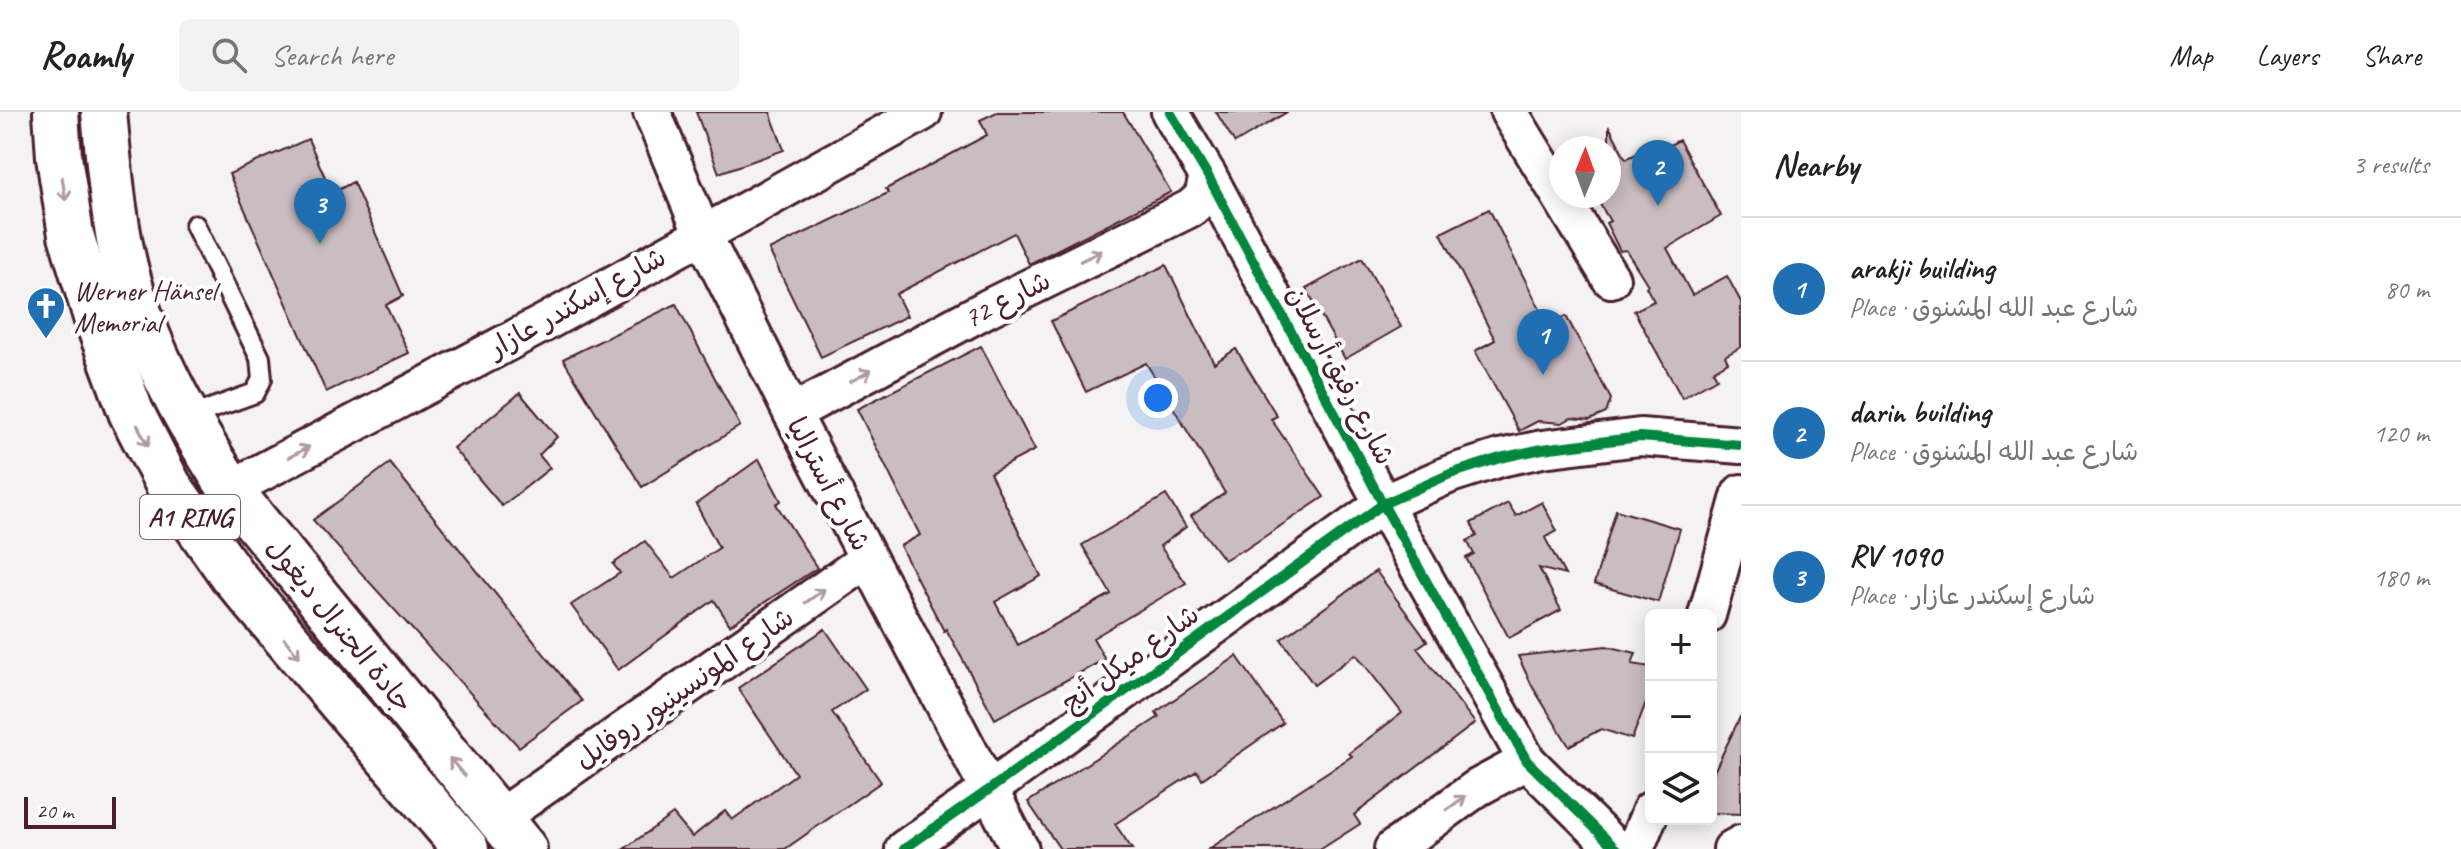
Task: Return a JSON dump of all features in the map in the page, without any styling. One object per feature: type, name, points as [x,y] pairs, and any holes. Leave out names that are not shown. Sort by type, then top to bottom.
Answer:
[{"type":"highway","name":"جادة الجنرال ديغول","points":[[56,112],[59,157],[71,235],[131,412],[169,486],[232,575],[466,849]]},
{"type":"highway","name":"جادة الجنرال ديغول","points":[[104,112],[110,173],[128,280],[160,363],[188,417],[230,489],[512,833]]},
{"type":"street","name":"شارع أستراليا","points":[[652,112],[702,233],[792,413],[1020,849]]},
{"type":"street","name":"شارع إسكندر عازار","points":[[230,489],[546,322],[923,112]]},
{"type":"street","name":"شارع رفيق أرسلان","points":[[1170,112],[1208,176],[1383,504],[1527,761],[1616,849]]},
{"type":"street","points":[[1509,112],[1611,279]]},
{"type":"street","name":"شارع 72","points":[[792,413],[988,308],[1191,208],[1203,197],[1208,176]]},
{"type":"street","name":"شارع ميكل أنج","points":[[904,849],[1383,504],[1450,474],[1542,449],[1640,437],[1741,445]]},
{"type":"street","points":[[1709,609],[1741,493]]},
{"type":"street","name":"شارع المونسينيور روفايل","points":[[512,833],[868,559]]},
{"type":"street","points":[[1393,849],[1477,788],[1527,761]]},
{"type":"street","points":[[1635,849],[1645,825]]},
{"type":"street","points":[[1732,849],[1741,844]]},
{"type":"lane","points":[[188,417],[255,393],[262,379],[260,358],[195,225]]},
{"type":"building","points":[[696,112],[770,112],[784,150],[719,173]]},
{"type":"building","points":[[997,112],[1123,112],[1171,192],[1029,264],[1014,233],[896,294],[907,316],[821,357],[769,250],[888,193],[886,189],[987,135],[980,120]]},
{"type":"building","points":[[1216,112],[1287,112],[1235,143]]},
{"type":"building","points":[[308,139],[332,193],[353,182],[403,296],[386,305],[409,353],[326,392],[229,174]]},
{"type":"building","points":[[1679,140],[1721,216],[1667,248],[1692,295],[1727,276],[1741,302],[1741,347],[1725,356],[1728,362],[1713,371],[1717,378],[1682,398],[1634,311],[1654,301],[1646,287],[1648,285],[1626,250],[1620,251],[1606,223],[1610,221],[1602,208],[1621,208],[1621,149],[1626,159],[1642,151],[1645,158]]},
{"type":"building","points":[[1489,209],[1548,325],[1566,316],[1611,399],[1606,413],[1590,420],[1571,418],[1562,423],[1538,421],[1519,431],[1475,351],[1495,340],[1441,233]]},
{"type":"building","points":[[1362,258],[1401,327],[1345,359],[1306,289]]},
{"type":"building","points":[[1166,265],[1214,363],[1236,349],[1277,416],[1271,419],[1324,497],[1243,551],[1224,560],[1191,516],[1225,493],[1146,363],[1086,392],[1051,321]]},
{"type":"building","points":[[676,304],[740,426],[642,487],[563,359]]},
{"type":"building","points":[[981,346],[1035,450],[990,473],[1041,576],[995,602],[1018,645],[1111,594],[1082,545],[1166,495],[1186,527],[1160,546],[1186,583],[1093,638],[1105,659],[995,719],[900,546],[920,535],[857,409]]},
{"type":"building","points":[[520,393],[557,437],[539,455],[550,468],[502,506],[453,448]]},
{"type":"building","points":[[759,459],[781,501],[776,504],[817,568],[730,625],[714,600],[618,670],[571,605],[620,573],[613,564],[645,541],[674,578],[719,548],[696,504]]},
{"type":"building","points":[[390,463],[582,701],[519,747],[313,520]]},
{"type":"building","points":[[1542,502],[1557,531],[1545,538],[1565,575],[1539,568],[1561,610],[1509,638],[1466,558],[1474,554],[1467,541],[1477,536],[1471,523],[1508,503],[1516,516]]},
{"type":"building","points":[[1616,510],[1680,529],[1658,602],[1594,584]]},
{"type":"building","points":[[1376,571],[1427,641],[1417,648],[1475,723],[1354,815],[1360,824],[1321,849],[1209,849],[1352,756],[1349,753],[1402,713],[1356,654],[1314,685],[1281,639]]},
{"type":"building","points":[[825,629],[866,689],[832,712],[881,782],[785,849],[624,849],[673,814],[692,837],[725,811],[732,820],[796,774],[738,688]]},
{"type":"building","points":[[1606,646],[1636,653],[1632,664],[1645,666],[1645,705],[1632,739],[1601,729],[1569,746],[1532,686],[1518,656]]},
{"type":"building","points":[[1237,656],[1283,723],[1202,779],[1197,771],[1115,824],[1132,849],[1060,849],[1028,802],[1159,717],[1156,712]]},
{"type":"building","points":[[1741,715],[1741,814],[1717,813],[1717,765]]},
{"type":"cycle path","points":[[1170,112],[1208,176],[1383,504],[1527,761],[1616,849]]},
{"type":"cycle path","points":[[904,849],[1383,504],[1450,474],[1542,449],[1640,437],[1741,445]]},
{"type":"place","name":"darin building","points":[[1658,206]]},
{"type":"place","name":"RV 1090","points":[[320,244]]},
{"type":"place","name":"Werner Hänsel Memorial","points":[[46,340]]},
{"type":"place","name":"arakji building","points":[[1543,375]]}]
